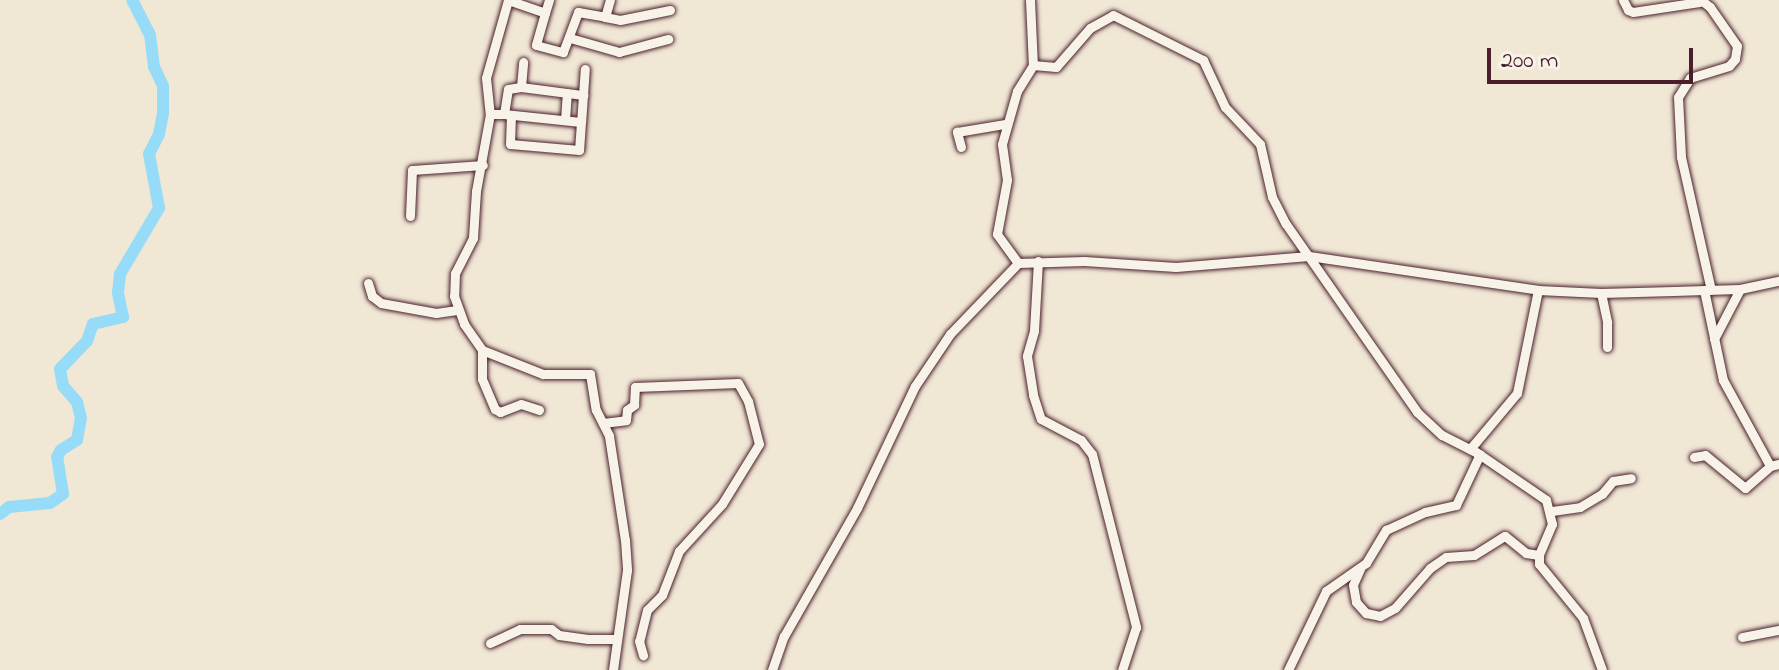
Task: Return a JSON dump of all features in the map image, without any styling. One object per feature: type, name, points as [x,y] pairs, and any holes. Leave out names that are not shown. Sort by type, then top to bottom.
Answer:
[{"type":"street","points":[[539,410],[521,404],[497,411],[482,379],[482,350],[457,310],[454,276],[472,244],[476,191],[490,114],[486,78],[508,0],[545,13]]},
{"type":"street","points":[[549,0],[535,43],[538,47],[564,52],[579,11],[620,20],[670,10]]},
{"type":"street","points":[[605,17],[610,0]]},
{"type":"street","points":[[1018,263],[1001,243],[996,229],[1007,180],[1002,144],[1005,124],[1017,91],[1033,65],[1030,0]]},
{"type":"street","points":[[1623,0],[1628,10],[1633,12],[1700,1],[1710,7],[1737,46],[1735,59],[1729,66],[1690,78],[1678,97],[1681,157],[1707,290],[1713,342],[1723,380],[1774,465],[1745,488],[1705,455],[1694,457]]},
{"type":"street","points":[[1033,65],[1056,67],[1090,28],[1113,15],[1197,55],[1208,67],[1230,114],[1256,137],[1272,197],[1309,256],[1425,422],[1538,491],[1552,511],[1551,529],[1539,555],[1543,571],[1571,599],[1583,618],[1602,670]]},
{"type":"street","points":[[570,38],[619,52],[668,39]]},
{"type":"street","points":[[521,87],[523,62]]},
{"type":"street","points":[[583,95],[521,87],[508,89],[510,144],[575,151],[580,147],[585,69]]},
{"type":"street","points":[[565,120],[567,93]]},
{"type":"street","points":[[490,114],[581,122]]},
{"type":"street","points":[[961,147],[957,132],[1005,124]]},
{"type":"street","points":[[410,216],[412,170],[483,165]]},
{"type":"street","points":[[772,670],[784,636],[857,508],[915,386],[950,334],[1018,263],[1038,261],[1176,267],[1309,256],[1538,290],[1601,293],[1740,289],[1779,281]]},
{"type":"street","points":[[1038,261],[1034,331],[1027,356],[1033,395],[1041,419],[1081,440],[1092,454],[1136,627],[1133,646],[1122,670]]},
{"type":"street","points":[[368,283],[372,296],[381,303],[436,313],[457,310]]},
{"type":"street","points":[[1713,342],[1740,289]]},
{"type":"street","points":[[1470,449],[1518,389],[1538,290]]},
{"type":"street","points":[[1601,293],[1607,322],[1607,347]]},
{"type":"street","points":[[482,350],[543,374],[588,372],[596,410],[615,462],[627,570],[613,670]]},
{"type":"street","points":[[603,423],[626,420],[627,410],[634,405],[635,387],[738,383],[748,401],[759,444],[722,504],[679,551],[662,595],[644,617],[639,641],[643,655]]},
{"type":"street","points":[[1480,454],[1456,505],[1425,512],[1386,530],[1361,567],[1353,593],[1366,613],[1380,616],[1395,608],[1430,568],[1446,557],[1474,555],[1505,536],[1526,553],[1539,555]]},
{"type":"street","points":[[1552,511],[1585,505],[1613,481],[1631,478]]},
{"type":"street","points":[[1288,670],[1326,591],[1361,567]]},
{"type":"street","points":[[490,643],[525,629],[551,629],[559,635],[588,639],[617,639]]},
{"type":"street","points":[[1742,637],[1779,630]]},
{"type":"waterway","points":[[0,514],[9,507],[50,503],[63,494],[57,457],[61,450],[77,440],[81,418],[77,402],[63,386],[60,369],[87,341],[93,324],[123,317],[118,293],[120,274],[159,208],[149,154],[159,134],[163,86],[154,67],[150,35],[132,0]]}]
